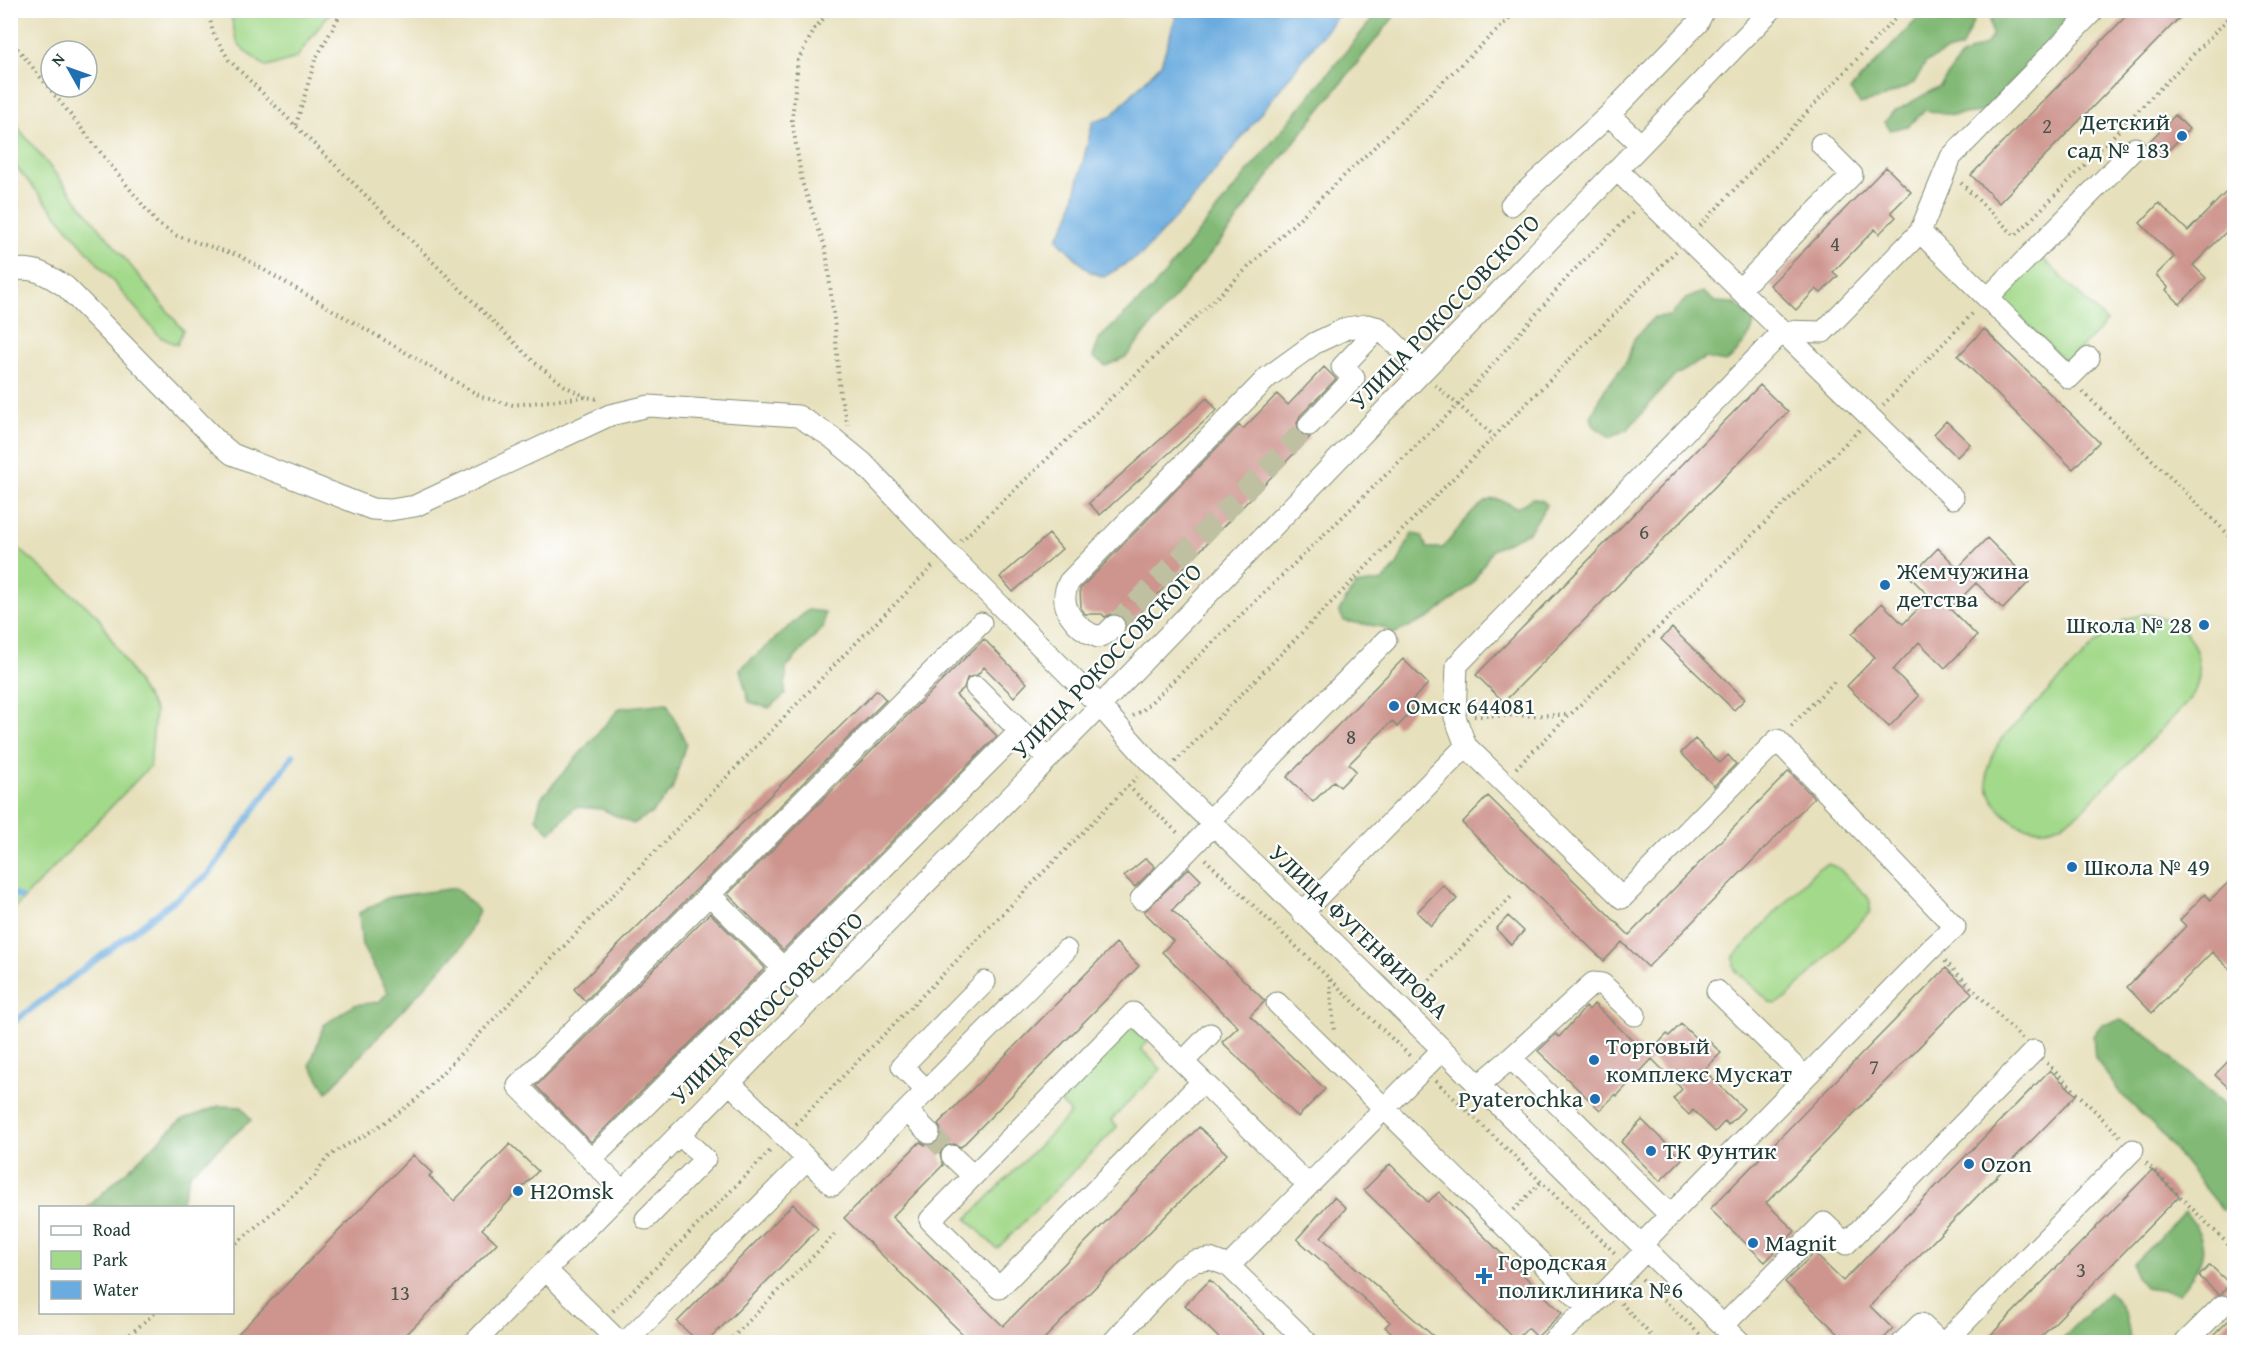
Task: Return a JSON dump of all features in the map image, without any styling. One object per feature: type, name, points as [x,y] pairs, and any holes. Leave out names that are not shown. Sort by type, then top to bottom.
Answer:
[{"type":"street","points":[[1511,206],[1609,115],[1697,24],[1704,10]]},
{"type":"street","name":"УЛИЦА РОКОССОВСКОГО","points":[[475,1342],[1100,706],[1771,10]]},
{"type":"street","points":[[1552,1342],[1609,1289],[1670,1215],[1955,927],[1777,740],[1622,898],[1466,746],[1455,717],[1457,665],[1783,331],[1823,332],[1920,232],[1951,157],[2094,10]]},
{"type":"street","points":[[1609,115],[1641,145]]},
{"type":"street","points":[[1740,290],[1852,175],[1821,144]]},
{"type":"street","points":[[1988,298],[2135,148]]},
{"type":"street","points":[[1617,170],[1953,498]]},
{"type":"street","points":[[1920,232],[2069,378],[2089,358]]},
{"type":"street","name":"УЛИЦА ФУГЕНФИРОВА","points":[[10,271],[21,268],[42,272],[66,286],[232,454],[372,509],[390,510],[415,506],[610,415],[649,406],[798,416],[830,436],[863,463],[948,553],[1100,706],[1156,769],[1740,1342]]},
{"type":"street","points":[[1114,626],[1107,633],[1098,637],[1089,634],[1073,621],[1064,600],[1069,582],[1268,377],[1315,343],[1347,328],[1367,324],[1379,328],[1422,372]]},
{"type":"street","points":[[1309,425],[1354,378],[1342,367],[1379,328]]},
{"type":"street","points":[[623,1192],[518,1086],[981,623]]},
{"type":"street","points":[[1141,898],[1386,640]]},
{"type":"street","points":[[976,687],[1048,759]]},
{"type":"street","points":[[591,1160],[1020,731]]},
{"type":"street","points":[[1302,913],[1466,746]]},
{"type":"street","points":[[709,894],[813,998]]},
{"type":"street","points":[[730,1083],[833,1185],[1066,950]]},
{"type":"street","points":[[927,1091],[902,1066],[985,982]]},
{"type":"street","points":[[1478,1086],[1595,982],[1602,984],[1635,1015]]},
{"type":"street","points":[[1717,991],[1805,1077]]},
{"type":"street","points":[[1277,1003],[1589,1309]]},
{"type":"street","points":[[1202,1082],[999,1288],[930,1220],[1133,1013],[1308,1185]]},
{"type":"street","points":[[1182,1062],[1210,1034]]},
{"type":"street","points":[[1229,1266],[1442,1050]]},
{"type":"street","points":[[1723,1326],[1824,1223],[1846,1244],[2034,1051]]},
{"type":"street","points":[[1511,1058],[1670,1215]]},
{"type":"street","points":[[907,1111],[929,1133]]},
{"type":"street","points":[[646,1219],[705,1159],[679,1134]]},
{"type":"street","points":[[1945,1342],[2133,1150]]},
{"type":"street","points":[[952,1156],[973,1176]]},
{"type":"street","points":[[626,1342],[807,1159]]},
{"type":"street","points":[[1113,1342],[1179,1270],[1195,1261],[1210,1259],[1229,1266],[1307,1342]]},
{"type":"street","points":[[546,1270],[619,1342]]},
{"type":"street","points":[[2186,1342],[2222,1306]]},
{"type":"street","points":[[1903,1342],[1921,1324],[1940,1342]]},
{"type":"path","points":[[208,10],[213,33],[229,60],[534,362],[565,386],[586,397]]},
{"type":"path","points":[[296,126],[315,60],[343,10]]},
{"type":"path","points":[[234,1245],[315,1176],[322,1164],[339,1148],[368,1134],[417,1099],[827,672],[927,572],[1518,10]]},
{"type":"path","points":[[600,1324],[784,1137],[1494,436],[1688,238],[1903,10]]},
{"type":"path","points":[[829,11],[815,28],[798,60],[792,120],[802,182],[826,250],[840,395],[849,431]]},
{"type":"path","points":[[1958,180],[2015,236],[2235,13]]},
{"type":"path","points":[[10,39],[157,223],[177,236],[240,256],[482,397],[513,405],[586,397],[607,400]]},
{"type":"path","points":[[1117,725],[1142,711],[1458,405],[1572,272],[1647,199]]},
{"type":"path","points":[[1503,781],[1988,298]]},
{"type":"path","points":[[1422,372],[1494,436]]},
{"type":"path","points":[[2069,378],[2233,539]]},
{"type":"path","points":[[1777,740],[1834,682]]},
{"type":"path","points":[[1455,717],[1569,715]]},
{"type":"path","points":[[1410,1000],[1513,895]]},
{"type":"path","points":[[1932,948],[2235,1250]]},
{"type":"path","points":[[1329,979],[1336,1062]]},
{"type":"path","points":[[1502,1223],[1541,1182]]},
{"type":"path","points":[[728,1342],[837,1232]]},
{"type":"path","points":[[1609,1289],[1658,1342]]},
{"type":"path","points":[[121,1342],[154,1314]]},
{"type":"green space","points":[[231,10],[331,11],[296,58],[267,67],[244,50],[236,39]]},
{"type":"green space","points":[[1379,11],[1391,11],[1393,18],[1279,161],[1233,226],[1126,357],[1106,366],[1093,357],[1099,339],[1153,288]]},
{"type":"green space","points":[[1925,11],[1984,11],[1975,18],[1961,48],[1943,53],[1926,62],[1914,83],[1880,99],[1860,104],[1850,90]]},
{"type":"green space","points":[[1999,11],[2082,11],[1982,112],[1953,115],[1925,110],[1908,126],[1890,130],[1885,122],[1892,113],[1940,86],[1961,56],[1986,44],[1992,37],[1990,20]]},
{"type":"green space","points":[[11,119],[183,330],[177,345],[160,337],[11,161]]},
{"type":"green space","points":[[2039,255],[2107,322],[2069,359],[2064,360],[2001,299]]},
{"type":"green space","points":[[1703,292],[1715,302],[1734,303],[1752,318],[1754,323],[1750,335],[1732,358],[1725,362],[1705,358],[1673,377],[1628,429],[1610,437],[1594,426],[1591,417],[1605,389],[1627,361],[1634,339],[1654,317],[1670,316],[1686,299]]},
{"type":"green space","points":[[1532,498],[1543,501],[1547,505],[1529,532],[1492,550],[1472,584],[1429,618],[1393,634],[1383,627],[1344,621],[1339,611],[1355,585],[1383,581],[1397,565],[1412,533],[1422,536],[1427,548],[1443,548],[1458,528],[1484,503],[1497,499],[1517,508]]},
{"type":"green space","points":[[11,542],[97,615],[155,711],[150,766],[11,912]]},
{"type":"green space","points":[[808,610],[825,612],[823,627],[786,668],[785,695],[769,708],[749,702],[740,669]]},
{"type":"green space","points":[[2145,614],[2164,618],[2174,623],[2182,629],[2195,648],[2199,669],[2193,694],[2184,706],[2079,813],[2061,824],[2046,829],[2031,828],[2012,820],[1997,805],[1988,786],[1988,766],[2002,738],[2108,631],[2125,619]]},
{"type":"green space","points":[[667,703],[686,743],[672,790],[652,813],[633,824],[602,809],[575,807],[550,833],[536,818],[541,798],[620,708]]},
{"type":"green space","points":[[1828,864],[1838,868],[1867,896],[1870,901],[1870,912],[1786,999],[1776,1004],[1771,1003],[1737,972],[1734,967],[1734,956],[1818,868]]},
{"type":"green space","points":[[456,888],[479,911],[463,945],[327,1092],[310,1065],[324,1025],[354,1005],[379,1002],[388,992],[362,946],[359,913],[389,897]]},
{"type":"green space","points":[[2121,1020],[2152,1038],[2175,1062],[2234,1113],[2234,1210],[2222,1209],[2160,1132],[2120,1093],[2095,1058],[2093,1036],[2102,1024]]},
{"type":"green space","points":[[1130,1026],[1147,1042],[1141,1049],[1161,1069],[1111,1120],[1117,1127],[997,1249],[967,1219],[1071,1113],[1057,1099]]},
{"type":"green space","points":[[219,1106],[242,1107],[251,1120],[191,1172],[181,1203],[176,1206],[89,1206],[180,1121]]},
{"type":"green space","points":[[2185,1212],[2200,1235],[2202,1254],[2200,1263],[2179,1293],[2146,1288],[2135,1275],[2133,1264]]},
{"type":"green space","points":[[2109,1292],[2125,1315],[2130,1342],[2058,1342]]},
{"type":"water","points":[[1178,11],[1341,11],[1194,198],[1141,255],[1104,277],[1089,271],[1057,239],[1070,215],[1093,121],[1110,117],[1161,64]]},
{"type":"building","points":[[2132,10],[2187,10],[1999,203],[1971,175]]},
{"type":"building","points":[[2175,115],[2189,129],[2162,157],[2148,143]]},
{"type":"building","points":[[1886,167],[1911,192],[1891,212],[1896,217],[1879,234],[1875,229],[1833,272],[1838,276],[1821,293],[1816,289],[1796,310],[1770,285]]},
{"type":"building","points":[[2235,183],[2235,223],[2193,265],[2206,278],[2180,304],[2166,290],[2168,287],[2156,275],[2174,257],[2140,223],[2159,203],[2188,231]]},
{"type":"building","points":[[1984,329],[2099,442],[2073,469],[1958,356]]},
{"type":"building","points":[[1324,367],[1336,379],[1300,416],[1297,423],[1300,434],[1310,437],[1126,627],[1123,617],[1118,614],[1105,617],[1102,614],[1085,614],[1081,608],[1080,589],[1239,425],[1243,429],[1277,394],[1288,405]]},
{"type":"building","points":[[1760,385],[1788,412],[1504,702],[1476,675]]},
{"type":"building","points":[[1207,398],[1217,410],[1100,515],[1089,503]]},
{"type":"building","points":[[1946,421],[1970,444],[1957,457],[1934,434]]},
{"type":"building","points":[[1049,534],[1062,549],[1013,592],[1000,577]]},
{"type":"building","points":[[1987,538],[2030,581],[2003,609],[1976,583],[1950,609],[1977,636],[1945,668],[1919,642],[1893,670],[1919,696],[1889,727],[1847,686],[1875,657],[1852,634],[1882,603],[1903,624],[1930,597],[1910,577],[1938,548],[1958,568]]},
{"type":"building","points":[[1672,628],[1745,699],[1734,710],[1661,639]]},
{"type":"building","points":[[984,639],[1027,683],[1014,697],[984,667],[977,675],[967,678],[964,688],[956,695],[997,736],[783,950],[728,894]]},
{"type":"building","points":[[1403,659],[1428,684],[1408,704],[1413,710],[1397,727],[1392,721],[1349,764],[1356,771],[1340,787],[1334,781],[1313,802],[1287,777]]},
{"type":"building","points":[[877,690],[886,700],[585,1001],[574,989]]},
{"type":"building","points":[[1695,739],[1720,763],[1728,755],[1736,764],[1714,786],[1681,753]]},
{"type":"building","points":[[1789,771],[1814,798],[1648,967],[1622,942],[1604,961],[1462,823],[1488,796],[1629,935]]},
{"type":"building","points":[[1146,858],[1155,867],[1135,887],[1124,876]]},
{"type":"building","points":[[1189,868],[1201,880],[1172,910],[1265,1001],[1250,1016],[1325,1089],[1298,1117],[1222,1042],[1238,1027],[1162,952],[1173,941],[1144,912]]},
{"type":"building","points":[[2235,876],[2235,974],[2212,952],[2152,1013],[2127,987],[2186,926],[2180,920],[2205,894],[2210,900]]},
{"type":"building","points":[[1443,885],[1457,899],[1431,926],[1417,912]]},
{"type":"building","points":[[710,913],[765,968],[591,1142],[536,1086]]},
{"type":"building","points":[[1508,916],[1524,931],[1511,945],[1496,929]]},
{"type":"building","points":[[1116,943],[1139,966],[961,1147],[954,1144],[943,1147],[940,1154],[943,1165],[892,1217],[1003,1326],[1199,1127],[1227,1154],[1041,1342],[971,1342],[844,1218],[920,1142],[932,1145],[938,1142],[941,1130],[938,1124]]},
{"type":"building","points":[[1946,968],[1972,993],[1766,1203],[1795,1231],[1765,1262],[1710,1209]]},
{"type":"building","points":[[1594,1004],[1648,1055],[1667,1034],[1669,1036],[1681,1024],[1704,1046],[1709,1041],[1721,1053],[1704,1070],[1744,1109],[1728,1125],[1725,1121],[1715,1132],[1693,1110],[1689,1115],[1673,1099],[1682,1089],[1652,1059],[1617,1096],[1616,1094],[1600,1110],[1538,1051],[1556,1034],[1559,1037],[1586,1007],[1589,1010]]},
{"type":"building","points":[[2235,1054],[2235,1094],[2215,1075]]},
{"type":"building","points":[[2050,1070],[2076,1095],[1870,1306],[1893,1329],[1880,1342],[1847,1342],[1785,1282],[1814,1253],[1843,1281]]},
{"type":"building","name":"ТК Фунтик","points":[[1642,1120],[1682,1159],[1660,1181],[1621,1142]]},
{"type":"building","points":[[510,1144],[538,1171],[482,1229],[497,1243],[399,1342],[230,1342],[413,1155],[432,1173],[429,1176],[454,1201]]},
{"type":"building","points":[[1390,1164],[1428,1202],[1439,1192],[1562,1313],[1537,1337],[1528,1328],[1516,1340],[1364,1190]]},
{"type":"building","points":[[2152,1170],[2179,1196],[2036,1342],[1984,1342]]},
{"type":"building","points":[[1334,1197],[1346,1208],[1321,1237],[1440,1342],[1403,1342],[1385,1327],[1390,1322],[1297,1239]]},
{"type":"building","points":[[793,1204],[818,1229],[707,1342],[699,1342],[677,1322]]},
{"type":"building","points":[[2210,1265],[2230,1284],[2221,1294],[2218,1294],[2199,1276]]},
{"type":"building","points":[[1210,1280],[1273,1342],[1223,1342],[1185,1305]]},
{"type":"building","points":[[2235,1314],[2235,1342],[2207,1342]]},
{"type":"waterway","points":[[10,1025],[209,874],[293,755]]},
{"type":"waterway","points":[[10,892],[20,897]]},
{"type":"tunnel","points":[[1114,626],[1309,425]]},
{"type":"tunnel","points":[[929,1133],[952,1156]]},
{"type":"place","name":"Детский сад № 183","points":[[2182,136]]},
{"type":"place","name":"Жемчужина детства","points":[[1885,585]]},
{"type":"place","name":"Школа № 28","points":[[2204,625]]},
{"type":"place","name":"Омск 644081","points":[[1394,706]]},
{"type":"place","name":"Школа № 49","points":[[2072,867]]},
{"type":"place","name":"Торговый комплекс Мускат","points":[[1594,1060]]},
{"type":"place","name":"Pyaterochka","points":[[1595,1099]]},
{"type":"place","name":"ТК Фунтик","points":[[1651,1151]]},
{"type":"place","name":"Ozon","points":[[1969,1164]]},
{"type":"place","name":"H2Omsk","points":[[518,1191]]},
{"type":"place","name":"Magnit","points":[[1753,1243]]},
{"type":"place","name":"Городская поликлиника №6","points":[[1484,1276]]}]
